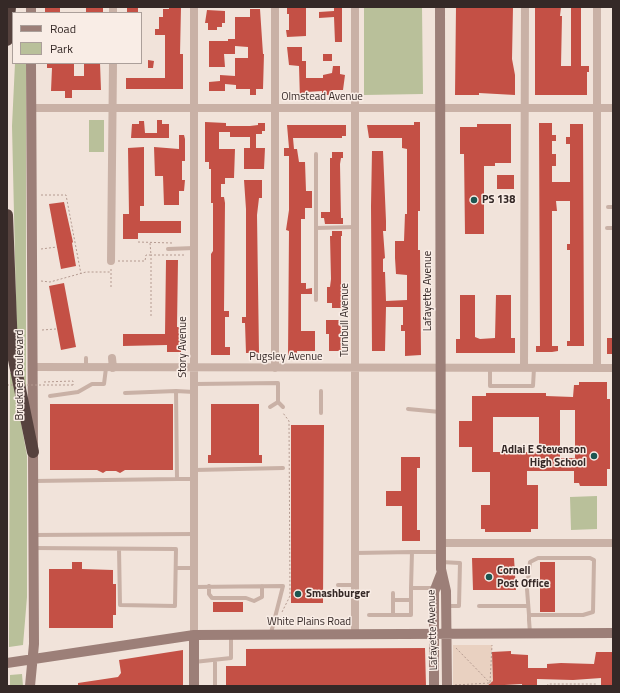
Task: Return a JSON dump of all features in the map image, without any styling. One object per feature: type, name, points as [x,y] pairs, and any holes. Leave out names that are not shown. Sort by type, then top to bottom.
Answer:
[{"type":"highway","points":[[7,40],[10,7]]},
{"type":"highway","points":[[7,215],[12,350],[33,452]]},
{"type":"main road","name":"Lafayette Avenue","points":[[440,7],[441,574],[446,590],[450,685]]},
{"type":"main road","name":"Bruckner Boulevard","points":[[30,686],[34,644],[31,64]]},
{"type":"main road","name":"Lafayette Avenue","points":[[434,686],[435,588],[441,574]]},
{"type":"main road","name":"White Plains Road","points":[[7,663],[194,635],[613,633]]},
{"type":"main road","name":"Story Avenue","points":[[194,635],[194,686]]},
{"type":"street","name":"Story Avenue","points":[[194,7],[194,635]]},
{"type":"street","points":[[275,7],[275,368]]},
{"type":"street","name":"Turnbull Avenue","points":[[355,7],[356,368],[352,392],[356,585],[355,634]]},
{"type":"street","points":[[524,7],[524,368]]},
{"type":"street","points":[[597,7],[597,368]]},
{"type":"street","points":[[113,64],[114,261]]},
{"type":"street","name":"Olmstead Avenue","points":[[31,108],[613,108]]},
{"type":"street","points":[[109,368],[112,358]]},
{"type":"street","name":"Pugsley Avenue","points":[[32,368],[613,368]]},
{"type":"street","points":[[441,552],[613,543]]},
{"type":"lane","points":[[316,154],[316,300]]},
{"type":"lane","points":[[608,207],[613,207]]},
{"type":"lane","points":[[316,228],[355,228]]},
{"type":"lane","points":[[607,228],[613,228]]},
{"type":"lane","points":[[168,249],[194,248]]},
{"type":"lane","points":[[86,358],[86,367]]},
{"type":"lane","points":[[50,396],[78,392],[92,384],[104,384],[109,368]]},
{"type":"lane","points":[[490,368],[490,386],[533,386],[534,368]]},
{"type":"lane","points":[[195,384],[278,383],[278,402]]},
{"type":"lane","points":[[125,393],[176,391],[195,392]]},
{"type":"lane","points":[[176,391],[177,479]]},
{"type":"lane","points":[[321,391],[321,413]]},
{"type":"lane","points":[[278,402],[283,406]]},
{"type":"lane","points":[[270,407],[278,402]]},
{"type":"lane","points":[[408,409],[440,412]]},
{"type":"lane","points":[[195,470],[283,468]]},
{"type":"lane","points":[[33,481],[194,479]]},
{"type":"lane","points":[[33,536],[194,534]]},
{"type":"lane","points":[[33,548],[119,549],[176,550],[175,606],[120,605],[119,549]]},
{"type":"lane","points":[[369,615],[411,615],[412,552]]},
{"type":"lane","points":[[355,553],[441,552],[460,563],[459,606],[446,606]]},
{"type":"lane","points":[[529,615],[583,615],[593,612],[594,560],[590,558],[538,558],[530,562],[527,589],[530,633]]},
{"type":"lane","points":[[176,568],[194,568]]},
{"type":"lane","points":[[338,585],[356,585]]},
{"type":"lane","points":[[194,586],[283,586],[271,634]]},
{"type":"lane","points":[[209,586],[209,594],[212,598],[246,598],[254,601],[262,597],[262,586]]},
{"type":"lane","points":[[411,588],[435,588]]},
{"type":"lane","points":[[393,615],[394,593]]},
{"type":"lane","points":[[393,600],[411,600]]},
{"type":"lane","points":[[479,606],[528,606]]},
{"type":"lane","points":[[194,662],[231,658],[231,634]]},
{"type":"lane","points":[[215,660],[215,686]]},
{"type":"path","points":[[40,195],[66,195],[82,274]]},
{"type":"path","points":[[138,242],[178,243]]},
{"type":"path","points":[[150,242],[151,316]]},
{"type":"path","points":[[41,249],[57,247]]},
{"type":"path","points":[[111,287],[111,272],[114,261],[145,261],[146,255],[186,255]]},
{"type":"path","points":[[41,281],[50,282],[86,272],[111,272]]},
{"type":"path","points":[[41,330],[56,329]]},
{"type":"path","points":[[7,385],[73,385],[73,381],[44,382]]},
{"type":"path","points":[[283,412],[289,421],[290,596],[280,619],[285,619],[285,622]]},
{"type":"path","points":[[453,645],[492,686]]},
{"type":"path","points":[[490,683],[492,645]]},
{"type":"path","points":[[450,685],[490,683]]},
{"type":"path","points":[[547,686],[548,684],[596,684],[596,686]]},
{"type":"green space","points":[[364,7],[422,7],[423,94],[364,95]]},
{"type":"green space","points":[[15,64],[26,64],[26,395],[17,346],[12,126]]},
{"type":"green space","points":[[89,120],[104,120],[104,152],[89,152]]},
{"type":"green space","points":[[10,373],[12,373],[27,456],[27,597],[23,645],[9,647]]},
{"type":"green space","points":[[597,496],[597,529],[571,530],[570,497]]},
{"type":"green space","points":[[22,674],[23,686],[10,686],[10,675]]},
{"type":"shaded area","points":[[453,645],[492,645],[493,681],[487,686],[453,685]]},
{"type":"building","points":[[45,7],[60,7],[60,12],[45,12]]},
{"type":"building","points":[[86,7],[103,7],[103,12],[86,12]]},
{"type":"building","points":[[127,7],[138,7],[138,12],[127,12]]},
{"type":"building","points":[[169,7],[181,7],[180,54],[183,54],[183,89],[126,89],[126,78],[165,78],[165,35],[155,35],[155,29],[159,29],[159,17],[163,17],[163,9],[169,9]]},
{"type":"building","points":[[287,7],[306,7],[306,36],[287,37],[286,30],[289,30],[289,14],[287,14]]},
{"type":"building","points":[[334,7],[342,7],[342,42],[335,42],[334,17],[319,18],[319,12],[334,11]]},
{"type":"building","points":[[456,7],[513,7],[512,59],[515,75],[515,95],[479,93],[479,95],[455,95]]},
{"type":"building","points":[[535,7],[561,7],[561,66],[571,66],[571,7],[581,7],[581,66],[589,66],[589,72],[587,72],[587,95],[535,95]]},
{"type":"building","points":[[250,9],[260,9],[264,54],[263,89],[256,89],[256,95],[250,95],[250,89],[236,89],[236,85],[225,84],[225,91],[209,91],[209,82],[220,81],[220,75],[235,76],[235,58],[248,58],[248,47],[235,46],[235,54],[224,54],[225,67],[209,67],[209,41],[228,41],[228,39],[235,39],[235,17],[250,17]]},
{"type":"building","points":[[207,10],[225,11],[225,23],[222,23],[222,27],[217,27],[217,30],[208,30],[208,23],[205,23]]},
{"type":"building","points":[[287,47],[302,47],[302,61],[306,61],[306,78],[323,78],[323,75],[332,73],[333,66],[340,66],[340,74],[345,75],[343,90],[332,90],[332,95],[322,95],[322,91],[306,92],[306,95],[304,95],[300,100],[299,66],[289,65]]},
{"type":"building","points":[[323,54],[332,54],[332,61],[323,61]]},
{"type":"building","points":[[148,60],[154,61],[153,68],[148,68]]},
{"type":"building","points":[[47,64],[74,64],[74,76],[84,76],[84,64],[100,64],[101,90],[72,90],[72,98],[65,98],[65,91],[51,91],[52,68],[47,68]]},
{"type":"building","points":[[157,120],[162,120],[162,124],[169,124],[169,138],[131,138],[132,124],[139,124],[139,121],[144,121],[145,133],[157,133]]},
{"type":"building","points":[[205,122],[226,123],[226,126],[250,126],[258,125],[258,123],[265,123],[265,131],[262,131],[262,134],[256,134],[256,148],[265,148],[264,169],[244,169],[244,148],[250,148],[250,137],[230,137],[230,132],[219,132],[219,149],[235,149],[234,178],[225,178],[225,184],[221,184],[221,197],[224,197],[225,203],[224,311],[229,311],[229,317],[225,317],[225,347],[230,347],[230,355],[211,355],[211,254],[213,251],[213,203],[211,203],[211,169],[209,169],[209,162],[205,162]]},
{"type":"building","points":[[414,122],[420,122],[420,211],[418,211],[418,250],[420,250],[421,355],[405,356],[405,331],[401,331],[401,325],[403,325],[403,307],[386,307],[385,351],[372,351],[371,206],[372,151],[383,151],[386,231],[383,231],[385,258],[383,259],[383,272],[385,272],[386,301],[407,300],[407,275],[396,274],[395,241],[404,241],[405,214],[407,214],[407,149],[402,148],[402,138],[369,138],[367,125],[414,125]]},
{"type":"building","points":[[539,123],[552,123],[552,135],[556,135],[556,141],[552,141],[552,154],[556,154],[556,166],[552,166],[552,182],[570,182],[570,144],[566,144],[566,137],[570,137],[570,124],[583,124],[584,346],[567,346],[567,341],[570,341],[570,250],[567,250],[567,244],[570,244],[570,201],[556,201],[557,211],[552,211],[552,346],[558,346],[558,351],[552,352],[536,352],[536,346],[540,346]]},
{"type":"building","name":"PS 138","points":[[477,124],[511,124],[511,163],[495,163],[495,166],[484,166],[484,234],[465,234],[464,154],[460,154],[460,127],[477,127]]},
{"type":"building","points":[[287,125],[346,125],[346,136],[342,136],[342,138],[293,138],[294,149],[297,149],[299,162],[305,162],[306,191],[312,191],[312,208],[305,208],[305,219],[301,219],[301,283],[306,283],[306,289],[312,288],[312,294],[301,294],[301,331],[315,331],[315,351],[297,351],[297,357],[288,357],[289,231],[286,230],[289,210],[289,156],[284,156],[284,148],[289,148]]},
{"type":"building","points":[[179,135],[184,135],[185,139],[185,161],[182,161],[182,180],[185,180],[184,191],[179,191],[179,205],[164,205],[163,176],[155,176],[154,147],[179,149]]},
{"type":"building","points":[[144,147],[144,206],[140,206],[140,221],[181,221],[181,233],[138,233],[138,239],[123,239],[123,214],[129,214],[128,148]]},
{"type":"building","points":[[332,152],[343,152],[343,158],[341,158],[340,164],[341,218],[343,218],[343,224],[325,224],[324,218],[321,218],[321,212],[330,212],[330,158],[332,158]]},
{"type":"building","points":[[497,175],[514,175],[514,189],[497,189]]},
{"type":"building","points":[[244,180],[262,180],[262,198],[259,198],[257,215],[259,353],[246,353],[245,323],[242,323],[242,317],[246,317],[246,209]]},
{"type":"building","points":[[64,202],[73,242],[76,266],[61,269],[49,204]]},
{"type":"building","points":[[332,231],[342,231],[341,291],[343,308],[332,308],[332,303],[327,303],[327,287],[330,287],[331,279],[330,236],[332,236]]},
{"type":"building","points":[[166,260],[178,260],[177,327],[181,327],[181,352],[167,352],[167,345],[123,346],[123,334],[165,334]]},
{"type":"building","points":[[64,283],[76,347],[61,350],[49,286]]},
{"type":"building","points":[[460,295],[475,295],[475,337],[480,339],[495,338],[496,295],[511,295],[511,338],[515,338],[515,353],[456,353],[456,339],[460,339]]},
{"type":"building","points":[[326,320],[342,320],[342,351],[329,351],[329,334],[326,334]]},
{"type":"building","points":[[607,338],[613,338],[613,354],[607,354]]},
{"type":"building","points":[[579,382],[607,382],[607,399],[610,399],[610,469],[607,469],[607,486],[580,486],[579,483],[574,483],[574,471],[527,471],[527,485],[538,485],[538,529],[531,529],[531,532],[485,532],[485,529],[481,529],[481,505],[490,505],[490,472],[472,472],[472,447],[459,447],[459,421],[472,421],[472,396],[486,396],[486,393],[546,393],[546,396],[573,397],[574,385],[579,385]],"holes":[[[560,410],[575,410],[575,458],[560,458]],[[493,417],[539,417],[539,452],[493,452]]]},
{"type":"building","points":[[50,404],[173,404],[173,470],[125,470],[120,473],[116,471],[106,471],[103,473],[97,470],[50,470]]},
{"type":"building","points":[[211,404],[259,404],[259,455],[262,455],[262,463],[208,463],[208,455],[211,455]]},
{"type":"building","points":[[291,425],[324,425],[323,603],[291,603]]},
{"type":"building","points":[[401,457],[420,457],[420,468],[417,468],[417,530],[420,530],[420,541],[402,541],[402,506],[386,506],[386,491],[401,491]]},
{"type":"building","points":[[472,558],[514,558],[516,590],[473,590]]},
{"type":"building","points":[[72,562],[82,562],[82,569],[113,570],[113,584],[116,584],[116,615],[113,615],[113,628],[49,628],[49,569],[72,569]]},
{"type":"building","points":[[540,562],[555,562],[555,612],[540,612]]},
{"type":"building","points":[[213,602],[243,602],[243,612],[213,612]]},
{"type":"building","points":[[425,648],[426,686],[226,686],[226,666],[246,666],[246,649]]},
{"type":"building","points":[[183,650],[183,686],[78,686],[78,683],[118,677],[121,673],[119,660]]},
{"type":"building","points":[[511,651],[511,654],[528,655],[528,668],[547,668],[547,664],[561,663],[594,664],[596,652],[613,652],[613,686],[601,686],[601,678],[573,680],[537,679],[537,686],[522,686],[522,684],[487,686],[493,681],[492,652]]},
{"type":"place","name":"PS 138","points":[[474,200]]},
{"type":"place","name":"Adlai E Stevenson High School","points":[[594,456]]},
{"type":"place","name":"Cornell Post Office","points":[[489,577]]},
{"type":"place","name":"Smashburger","points":[[298,594]]}]
